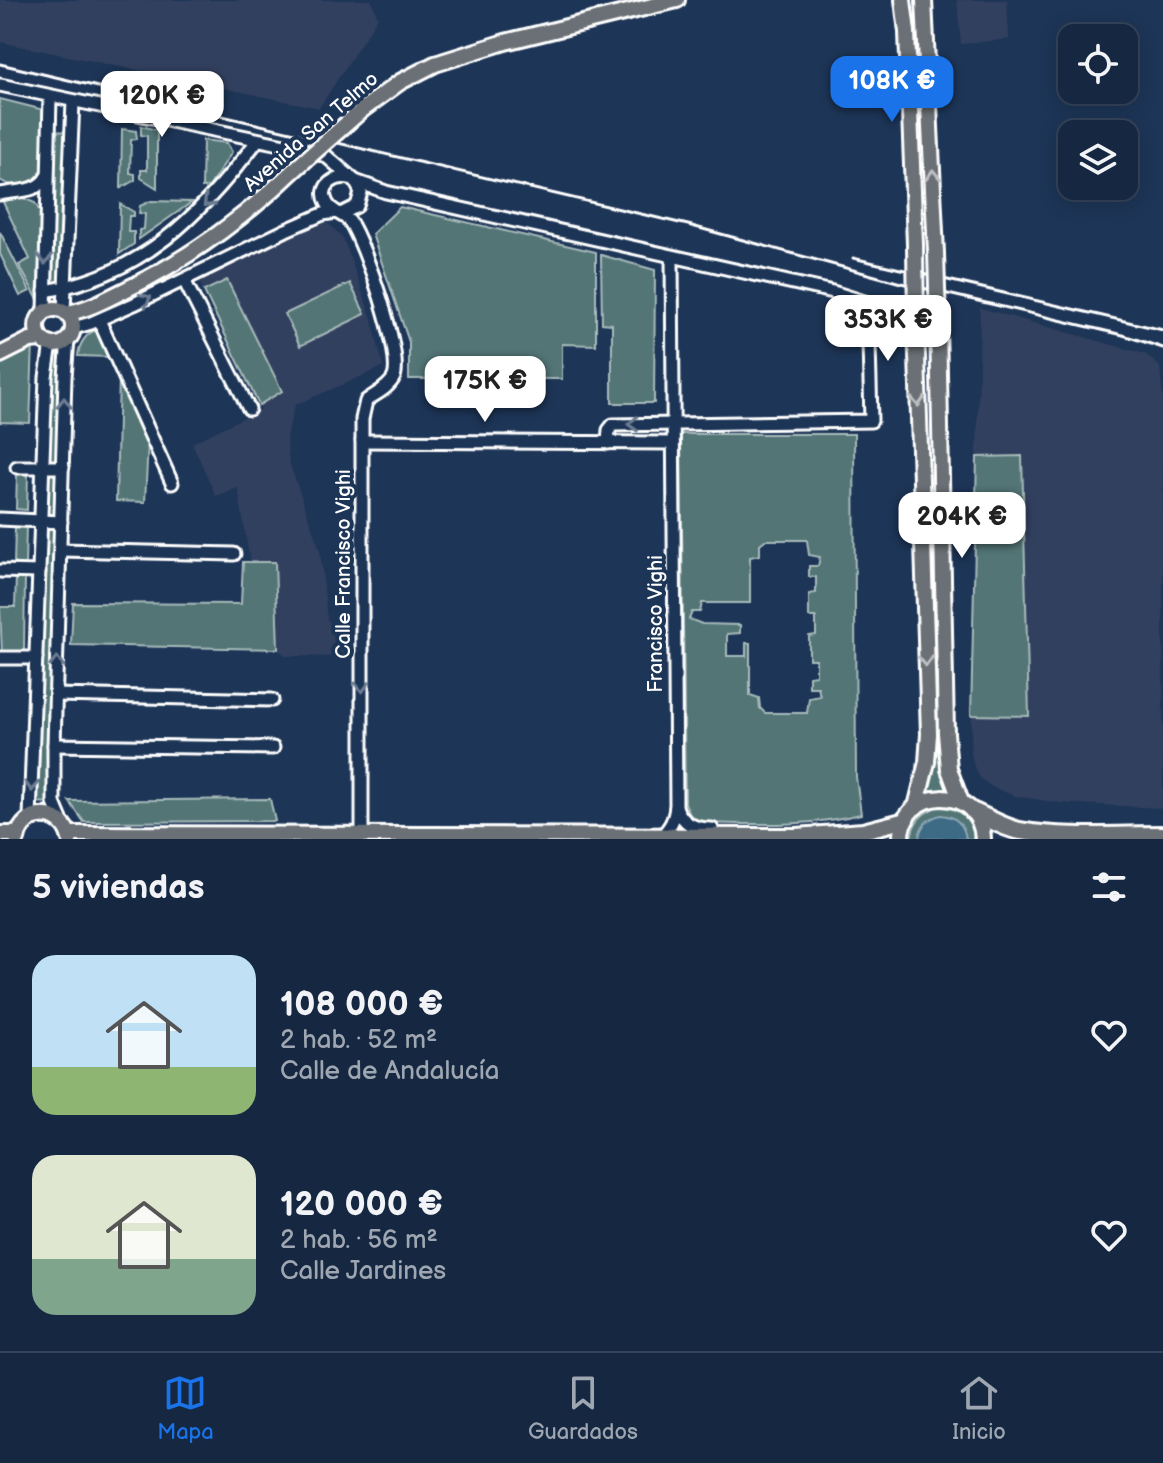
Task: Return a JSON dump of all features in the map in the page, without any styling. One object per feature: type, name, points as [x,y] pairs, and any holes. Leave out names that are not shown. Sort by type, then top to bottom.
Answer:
[{"type":"highway","points":[[967,807],[1017,831],[1067,837],[1163,834]]},
{"type":"main road","name":"Avenida San Telmo","points":[[71,321],[204,245],[260,203],[362,110],[400,82],[435,64],[505,42],[677,0]]},
{"type":"main road","points":[[901,839],[906,820],[916,807],[927,762],[929,734],[915,245],[907,32],[903,0]]},
{"type":"main road","points":[[924,0],[936,253],[946,733],[949,769],[967,807],[980,821],[983,839]]},
{"type":"main road","points":[[0,348],[44,330],[55,309],[71,321],[60,344],[44,330]]},
{"type":"main road","points":[[916,807],[937,798],[967,807]]},
{"type":"main road","points":[[0,834],[17,837],[30,818],[47,815],[67,832],[362,836],[828,835],[863,831],[906,820]]},
{"type":"street","points":[[0,85],[289,146],[326,156],[352,180],[361,192],[358,235],[394,345],[395,372],[387,387],[366,401],[362,441]]},
{"type":"street","points":[[30,818],[46,377],[44,330],[50,97]]},
{"type":"street","points":[[67,832],[54,803],[54,749],[65,377],[71,321],[67,288],[73,102]]},
{"type":"street","points":[[49,131],[72,132]]},
{"type":"street","points":[[45,291],[87,282],[126,266],[185,224],[231,178],[257,141]]},
{"type":"street","points":[[326,156],[329,183],[325,198],[358,235]]},
{"type":"street","points":[[0,194],[35,189],[43,184],[47,176]]},
{"type":"street","points":[[329,183],[338,177],[352,180],[386,192],[833,292],[868,303],[871,421],[613,425],[609,430],[608,443]]},
{"type":"street","points":[[24,190],[46,208]]},
{"type":"street","points":[[71,321],[99,320],[286,230],[323,214],[339,212],[359,203],[368,194],[386,192]]},
{"type":"street","points":[[672,258],[673,443]]},
{"type":"street","points":[[184,280],[249,409]]},
{"type":"street","points":[[99,320],[172,483]]},
{"type":"street","name":"Calle Francisco Vighi","points":[[362,836],[362,441],[673,443]]},
{"type":"street","name":"Francisco Vighi","points":[[661,837],[671,827],[676,805],[673,443]]},
{"type":"street","points":[[17,467],[63,467]]},
{"type":"street","points":[[0,519],[61,522]]},
{"type":"street","points":[[61,550],[234,554]]},
{"type":"street","points":[[0,571],[39,572]]},
{"type":"street","points":[[0,658],[36,658]]},
{"type":"street","points":[[56,695],[272,700]]},
{"type":"street","points":[[33,753],[54,749],[273,748]]},
{"type":"street","points":[[676,805],[680,816],[697,829],[760,836]]},
{"type":"shaded area","points":[[0,0],[371,0],[378,17],[319,108],[0,42]]},
{"type":"shaded area","points":[[957,0],[1007,0],[1009,39],[961,44]]},
{"type":"shaded area","points":[[313,224],[329,224],[343,238],[372,319],[383,367],[295,405],[286,437],[289,462],[320,550],[327,619],[331,624],[350,626],[351,657],[286,656],[278,649],[275,562],[250,562],[238,488],[216,496],[192,443],[261,409],[199,281]]},
{"type":"shaded area","points":[[980,308],[1145,354],[1160,367],[1163,402],[1163,808],[1060,803],[1015,796],[992,787],[981,779],[974,767],[971,753]]},
{"type":"shaded area","points":[[941,815],[958,822],[966,839],[919,839],[926,823]]},
{"type":"green space","points":[[0,99],[44,110],[42,176],[27,184],[16,185],[0,180]]},
{"type":"green space","points":[[141,126],[157,130],[157,188],[141,178],[141,170],[147,170],[147,136],[141,135]]},
{"type":"green space","points":[[122,129],[136,131],[137,139],[131,140],[130,173],[135,174],[135,180],[121,188]]},
{"type":"green space","points":[[49,131],[72,132],[67,288],[45,291]]},
{"type":"green space","points":[[203,140],[227,143],[232,152],[209,187],[202,188]]},
{"type":"green space","points":[[18,196],[35,203],[42,215],[37,298],[19,265],[30,259],[3,202]]},
{"type":"green space","points":[[151,201],[192,202],[139,239],[139,230],[144,229],[145,214],[139,213],[140,206]]},
{"type":"green space","points":[[120,204],[134,212],[134,216],[129,216],[128,232],[134,232],[134,244],[119,254]]},
{"type":"green space","points":[[400,207],[596,252],[596,345],[562,344],[562,379],[409,379],[409,342],[372,234]]},
{"type":"green space","points":[[0,232],[30,291],[20,296],[0,254]]},
{"type":"green space","points":[[601,255],[655,270],[654,403],[612,403],[612,324],[602,323]]},
{"type":"green space","points":[[227,280],[282,391],[259,405],[204,291]]},
{"type":"green space","points":[[350,283],[365,314],[300,346],[285,314]]},
{"type":"green space","points":[[97,330],[110,357],[78,356],[84,340]]},
{"type":"green space","points":[[68,339],[54,803],[32,802],[51,344],[60,344]]},
{"type":"green space","points":[[33,342],[30,423],[0,422],[0,359]]},
{"type":"green space","points":[[119,375],[148,442],[145,502],[116,501]]},
{"type":"green space","points":[[681,434],[854,434],[856,777],[861,814],[801,823],[701,823],[690,815],[685,803]],"holes":[[[765,540],[807,540],[809,555],[820,557],[818,566],[809,566],[809,577],[816,577],[816,593],[809,594],[809,617],[816,617],[816,635],[809,636],[809,659],[816,659],[816,675],[809,676],[809,687],[818,687],[820,696],[809,698],[807,713],[765,713],[760,708],[759,698],[750,695],[750,643],[746,643],[746,656],[727,656],[727,634],[740,633],[740,625],[702,624],[689,619],[692,612],[700,612],[702,603],[750,603],[750,557],[760,555],[760,544]]]},
{"type":"green space","points":[[1022,456],[1029,716],[971,715],[977,457]]},
{"type":"green space","points":[[28,473],[27,510],[16,509],[17,474]]},
{"type":"green space","points":[[15,526],[26,526],[25,566],[14,566]]},
{"type":"green space","points":[[243,562],[275,562],[278,649],[71,645],[73,603],[241,604]]},
{"type":"green space","points":[[16,576],[25,576],[24,652],[2,654],[0,607],[15,607]]},
{"type":"green space","points":[[946,733],[961,802],[926,801],[929,734]]},
{"type":"green space","points":[[270,799],[275,821],[84,822],[69,801]]},
{"type":"green space","points":[[937,807],[952,809],[963,815],[973,831],[974,839],[911,839],[919,819]]},
{"type":"railway","points":[[0,64],[688,225],[901,283],[1123,335],[1163,348]]},
{"type":"railway","points":[[853,258],[1163,330]]}]
